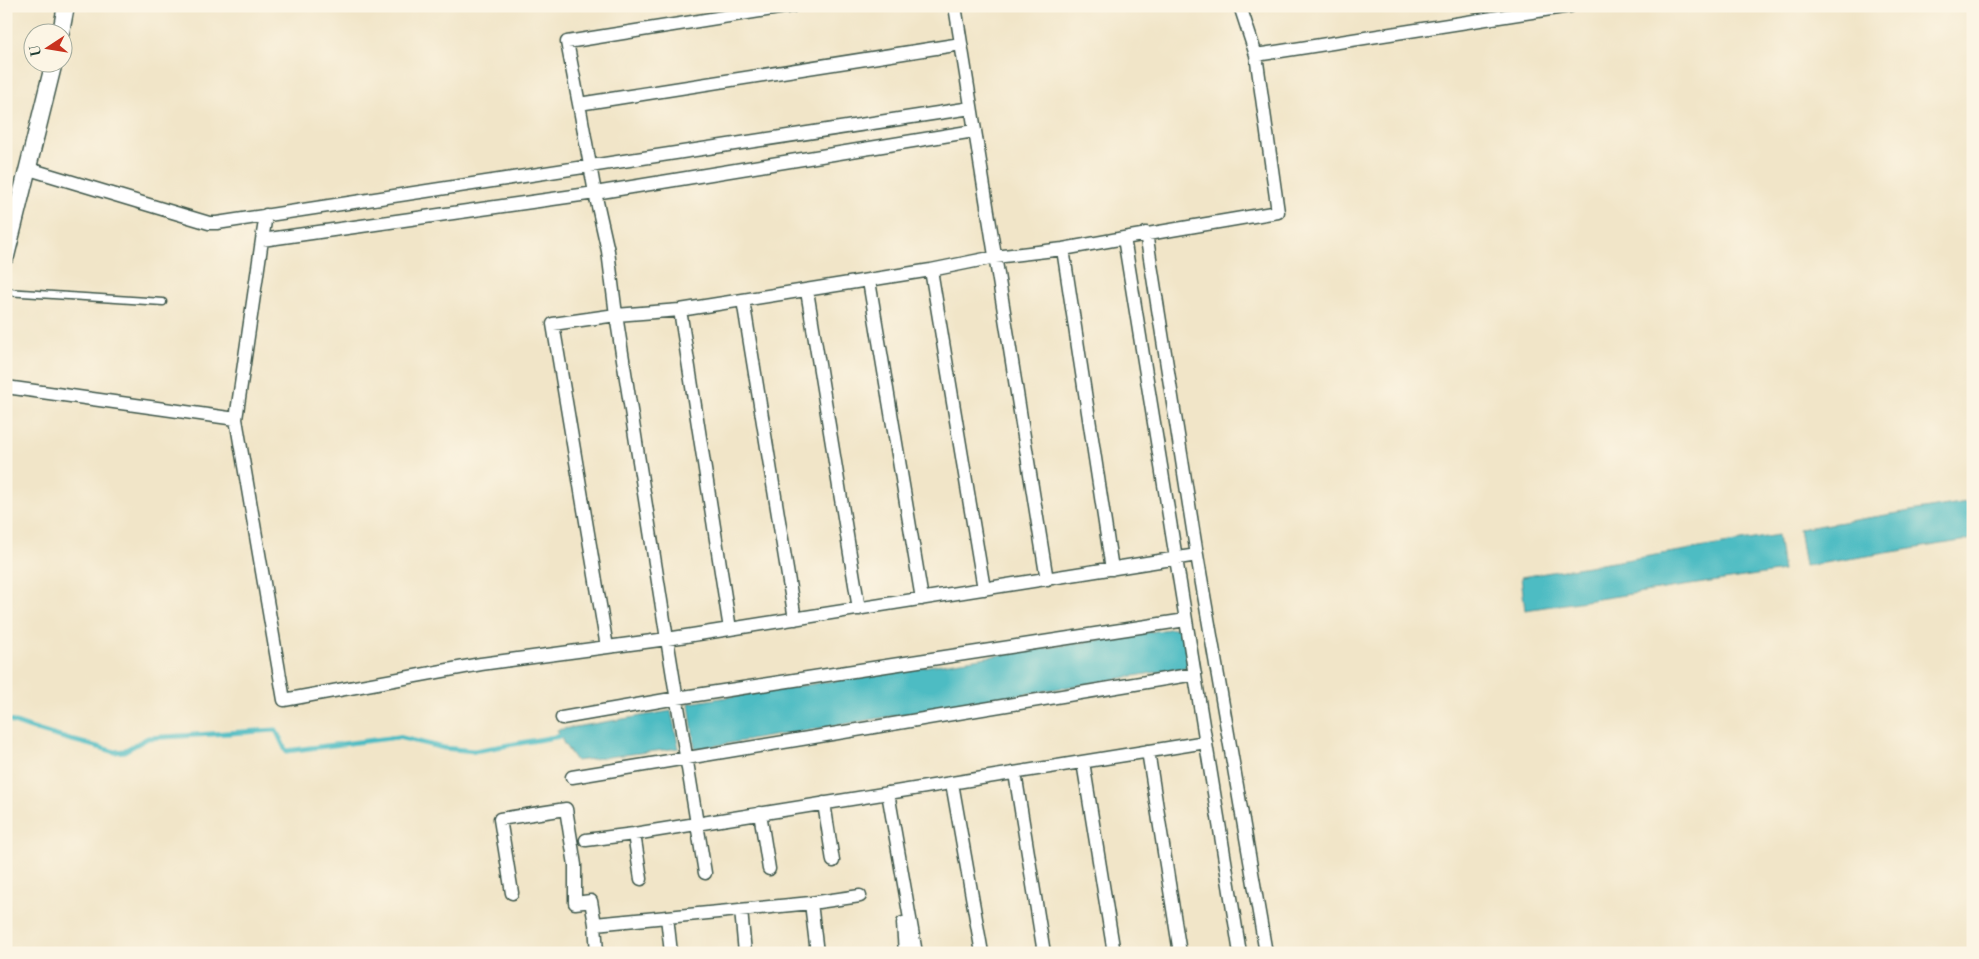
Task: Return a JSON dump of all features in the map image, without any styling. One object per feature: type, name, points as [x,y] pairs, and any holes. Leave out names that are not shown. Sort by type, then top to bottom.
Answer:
[{"type":"street","points":[[62,22],[66,6]]},
{"type":"street","points":[[705,873],[616,315],[608,251],[595,193],[567,42],[792,6]]},
{"type":"street","points":[[955,6],[1047,580]]},
{"type":"street","points":[[607,647],[553,324],[616,315],[680,310],[807,291],[995,257],[1063,249],[1146,233],[1278,212],[1256,55],[1240,6]]},
{"type":"street","points":[[1256,55],[1570,6]]},
{"type":"street","points":[[579,104],[961,44]]},
{"type":"street","points":[[6,256],[52,72]]},
{"type":"street","points":[[29,169],[209,223],[266,216],[971,108]]},
{"type":"street","points":[[262,240],[595,193],[974,131]]},
{"type":"street","points":[[266,216],[236,419],[284,700],[481,664],[667,639],[1197,555]]},
{"type":"street","points":[[1146,233],[1197,555],[1266,953]]},
{"type":"street","points":[[1124,238],[1240,953]]},
{"type":"street","points":[[1063,249],[1112,569]]},
{"type":"street","points":[[931,270],[984,589]]},
{"type":"street","points":[[869,281],[922,599]]},
{"type":"street","points":[[807,291],[859,609]]},
{"type":"street","points":[[743,300],[795,619]]},
{"type":"street","points":[[680,310],[730,629]]},
{"type":"street","points":[[6,387],[236,419]]},
{"type":"street","points":[[562,718],[677,698],[1186,620]]},
{"type":"street","points":[[572,777],[1195,674]]},
{"type":"street","points":[[586,840],[634,834],[1206,742]]},
{"type":"street","points":[[1148,751],[1180,953]]},
{"type":"street","points":[[1084,762],[1114,953]]},
{"type":"street","points":[[1015,773],[1044,953]]},
{"type":"street","points":[[952,783],[982,953]]},
{"type":"street","points":[[888,793],[916,953]]},
{"type":"street","points":[[824,803],[833,861]]},
{"type":"street","points":[[512,893],[500,819],[566,810],[575,864],[575,903],[591,901],[597,953]]},
{"type":"street","points":[[760,813],[769,869]]},
{"type":"street","points":[[634,834],[641,879]]},
{"type":"street","points":[[897,850],[906,953]]},
{"type":"street","points":[[594,924],[812,903],[860,896]]},
{"type":"street","points":[[812,903],[817,953]]},
{"type":"street","points":[[741,910],[745,953]]},
{"type":"street","points":[[667,917],[671,953]]},
{"type":"lane","points":[[6,292],[163,302]]},
{"type":"water","points":[[1973,501],[1973,539],[1805,566],[1799,529]]},
{"type":"water","points":[[1778,535],[1783,571],[1525,610],[1521,577]]},
{"type":"water","points":[[1182,627],[1188,667],[695,749],[689,703]]},
{"type":"water","points":[[671,711],[679,748],[576,761],[557,730]]},
{"type":"waterway","points":[[6,719],[46,733],[115,752],[124,751],[148,738],[276,730],[286,751],[398,737],[444,748],[474,751],[561,736]]}]
